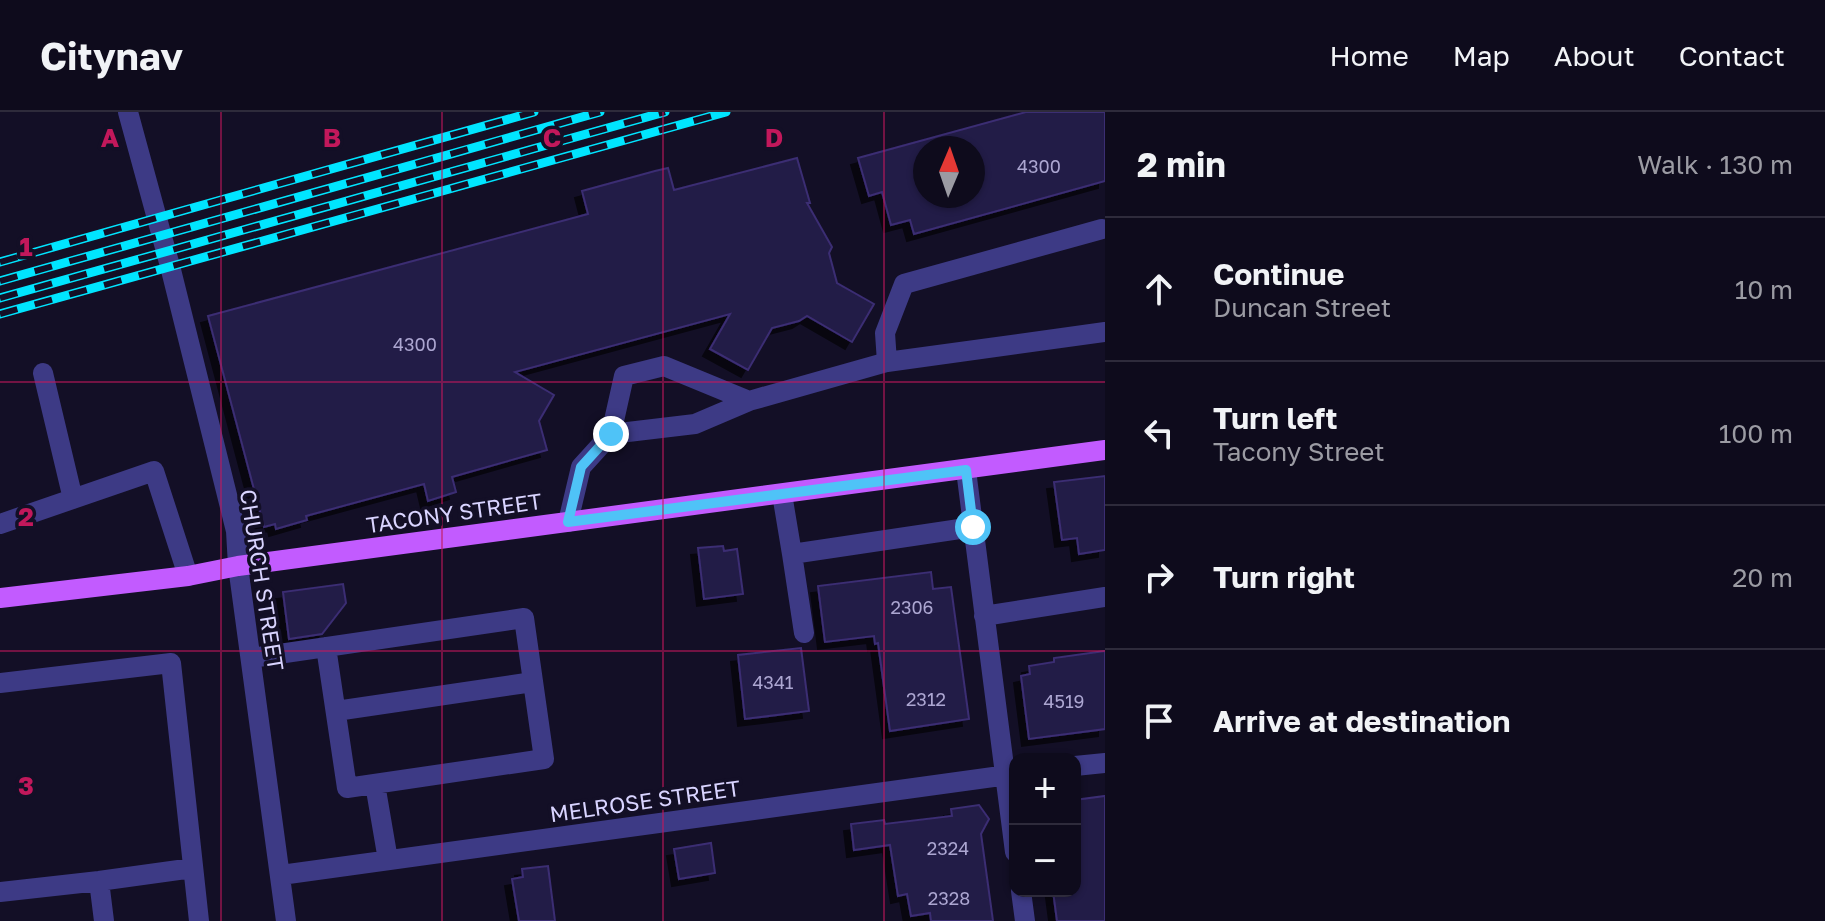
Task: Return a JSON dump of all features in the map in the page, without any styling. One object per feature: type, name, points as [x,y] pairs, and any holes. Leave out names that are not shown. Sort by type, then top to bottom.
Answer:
[{"type":"main road","name":"TACONY STREET","points":[[0,598],[188,576],[238,566],[1105,450]]},
{"type":"street","name":"CHURCH STREET","points":[[128,112],[236,531],[238,566],[286,921]]},
{"type":"street","points":[[887,362],[885,333],[904,284],[1104,229]]},
{"type":"street","points":[[611,434],[695,424],[749,401],[887,362],[1105,332]]},
{"type":"street","points":[[568,522],[581,467],[611,434],[624,376],[664,366],[749,401]]},
{"type":"street","points":[[43,373],[73,499]]},
{"type":"street","points":[[966,470],[984,616],[1009,769]]},
{"type":"street","points":[[0,524],[154,471],[188,576]]},
{"type":"street","points":[[782,494],[804,633]]},
{"type":"street","points":[[792,554],[973,527]]},
{"type":"street","points":[[984,616],[1105,597]]},
{"type":"street","points":[[251,658],[326,647],[524,618],[544,759],[347,788],[326,647]]},
{"type":"street","points":[[0,683],[171,663],[199,921]]},
{"type":"street","points":[[336,711],[533,682]]},
{"type":"street","points":[[1081,765],[1105,763]]},
{"type":"street","name":"MELROSE STREET","points":[[281,875],[1009,775]]},
{"type":"street","points":[[375,784],[388,860]]},
{"type":"street","points":[[0,892],[193,868]]},
{"type":"street","points":[[99,881],[104,921]]},
{"type":"street","points":[[1022,897],[1025,921]]},
{"type":"building","points":[[1026,112],[1105,112],[1105,181],[914,234],[910,220],[891,225],[882,192],[869,196],[858,158],[913,143],[913,208],[985,208],[985,136],[938,136]]},
{"type":"building","points":[[797,158],[810,203],[807,203],[832,247],[829,253],[837,283],[874,304],[852,342],[807,316],[772,328],[748,370],[710,349],[730,314],[515,372],[554,395],[539,421],[547,450],[452,477],[456,492],[428,501],[424,484],[306,516],[307,520],[276,529],[275,524],[264,527],[208,316],[588,214],[582,191],[655,171],[668,168],[674,190]]},
{"type":"building","points":[[1105,476],[1105,550],[1079,554],[1077,538],[1062,540],[1054,482]]},
{"type":"building","points":[[723,546],[724,551],[737,549],[743,594],[704,599],[698,548]]},
{"type":"building","points":[[931,572],[933,589],[951,587],[969,719],[890,731],[878,643],[875,644],[874,636],[825,642],[818,586]]},
{"type":"building","points":[[343,584],[346,603],[322,634],[289,639],[283,592]]},
{"type":"building","points":[[801,648],[809,711],[745,719],[738,655]]},
{"type":"building","points":[[1105,651],[1105,729],[1029,739],[1021,676],[1030,674],[1029,666],[1054,662],[1054,658]]},
{"type":"building","points":[[1105,796],[1105,921],[1057,921],[1054,897],[1081,897],[1081,799]]},
{"type":"building","points":[[979,805],[989,819],[981,834],[993,921],[931,921],[930,913],[911,916],[907,894],[898,896],[890,845],[854,850],[851,824],[884,820],[885,824],[952,816],[951,809]]},
{"type":"building","points":[[711,843],[715,873],[679,879],[674,849]]},
{"type":"building","points":[[548,866],[555,921],[519,921],[512,879],[523,877],[522,869]]},
{"type":"railway","points":[[0,262],[534,112]]},
{"type":"railway","points":[[0,281],[600,112]]},
{"type":"railway","points":[[0,298],[665,112]]},
{"type":"railway","points":[[0,314],[726,112]]},
{"type":"route","points":[[611,434],[581,467],[568,522],[966,470],[973,527]]}]
